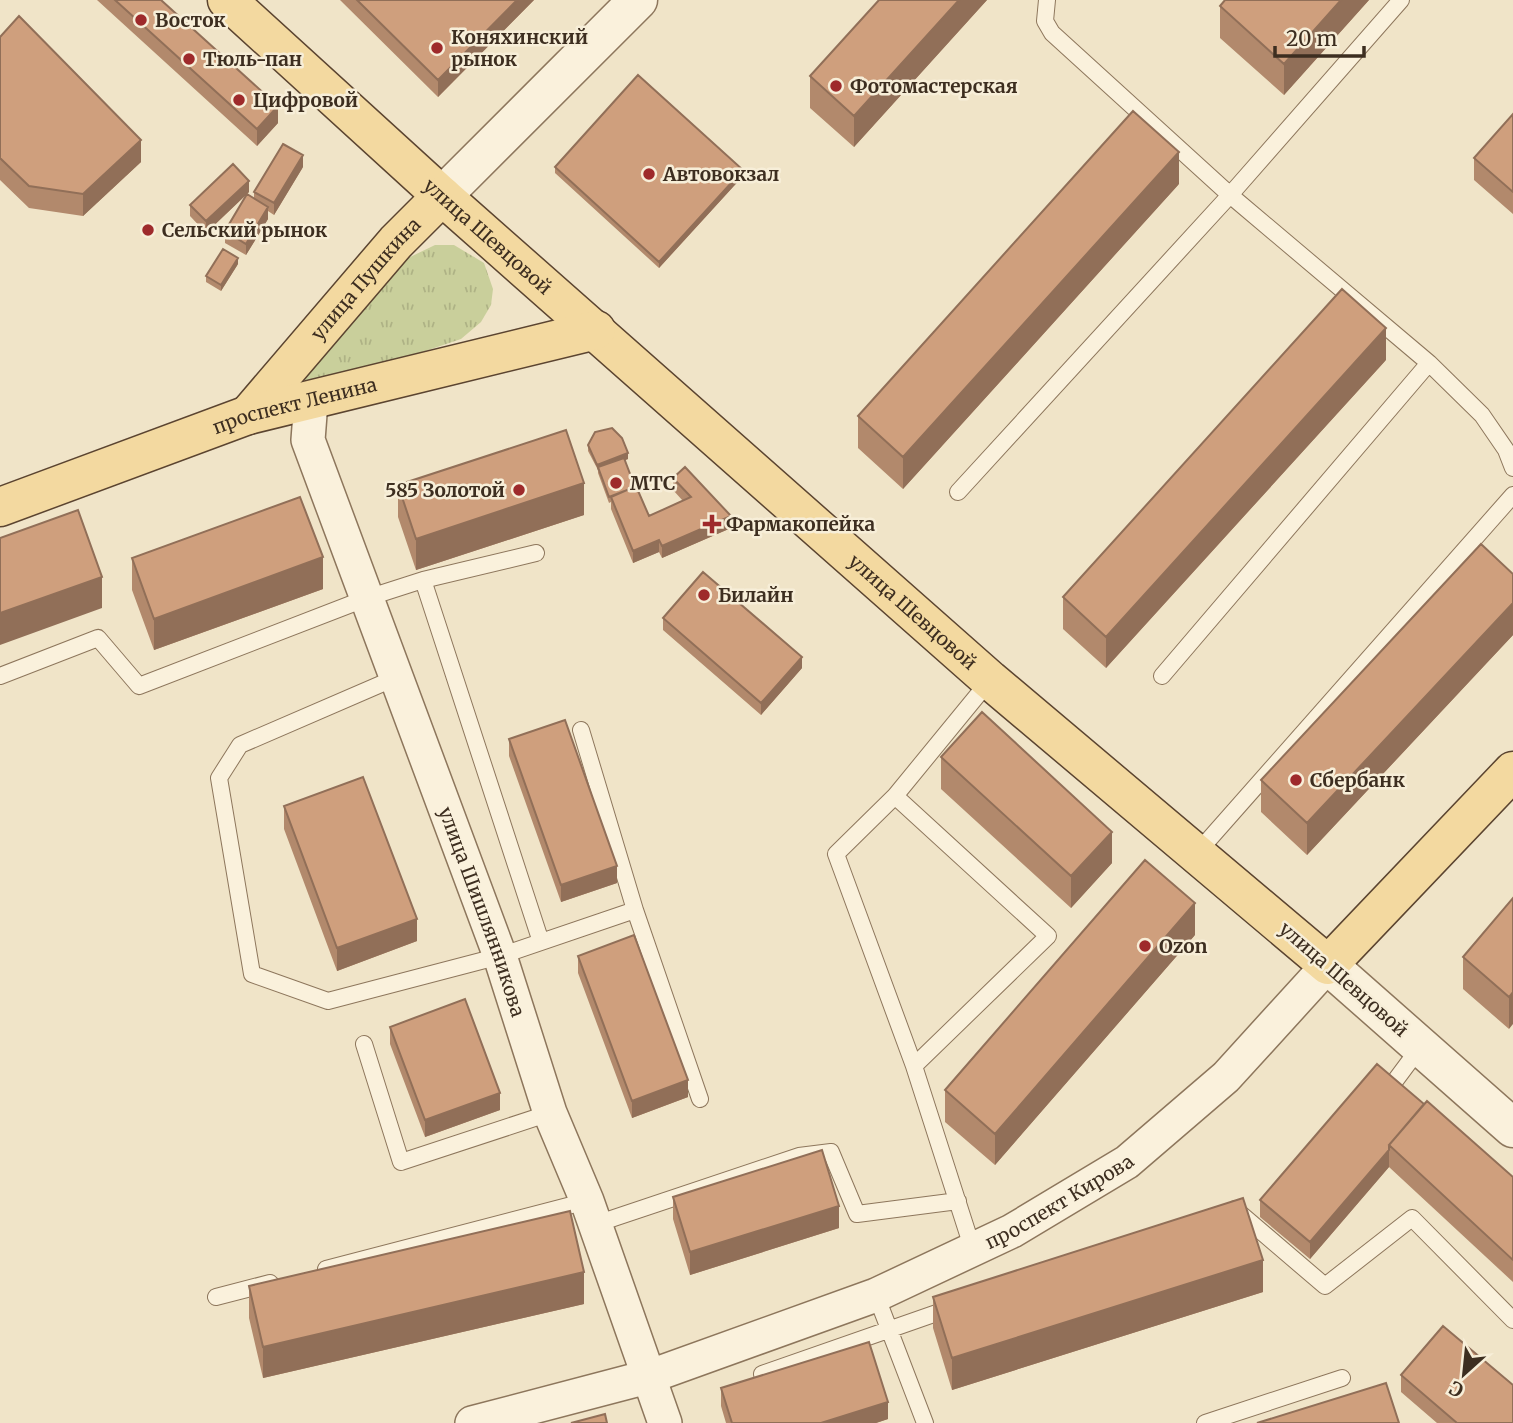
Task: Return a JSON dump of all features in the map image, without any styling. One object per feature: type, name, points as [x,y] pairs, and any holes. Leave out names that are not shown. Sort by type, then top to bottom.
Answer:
[{"type":"main road","name":"улица Шевцовой","points":[[227,0],[442,196],[990,680],[1328,965]]},
{"type":"main road","name":"улица Пушкина","points":[[248,415],[396,242],[442,196]]},
{"type":"main road","name":"проспект Ленина","points":[[0,507],[248,415],[596,330]]},
{"type":"main road","name":"проспект Кирова","points":[[1328,965],[1513,771]]},
{"type":"street","name":"улица Пушкина","points":[[442,196],[638,0]]},
{"type":"street","name":"улица Шишлянникова","points":[[311,401],[308,440],[500,956],[550,1113],[592,1212],[651,1376],[665,1423]]},
{"type":"street","name":"улица Шевцовой","points":[[1328,965],[1513,1128]]},
{"type":"street","name":"проспект Кирова","points":[[472,1423],[651,1376],[876,1295],[1012,1231],[1127,1162],[1226,1077],[1328,965]]},
{"type":"lane","points":[[1047,0],[1045,21],[1052,33],[1230,195],[1429,363],[1482,415],[1506,450],[1513,468]]},
{"type":"lane","points":[[958,492],[1230,195],[1401,0]]},
{"type":"lane","points":[[1162,676],[1429,363]]},
{"type":"lane","points":[[1197,853],[1513,495]]},
{"type":"lane","points":[[0,676],[98,638],[139,686],[367,598],[423,580],[536,554]]},
{"type":"lane","points":[[423,580],[541,942]]},
{"type":"lane","points":[[395,678],[240,745],[219,778],[252,974],[328,1001],[500,956],[635,910]]},
{"type":"lane","points":[[973,1250],[914,1066],[836,854],[895,796],[990,680]]},
{"type":"lane","points":[[581,730],[635,910],[700,1099]]},
{"type":"lane","points":[[895,796],[1048,936],[914,1066]]},
{"type":"lane","points":[[364,1044],[401,1162],[550,1113]]},
{"type":"lane","points":[[1371,1112],[1421,1046]]},
{"type":"lane","points":[[309,1273],[592,1212],[799,1156],[831,1152],[857,1214],[958,1200]]},
{"type":"lane","points":[[1220,1211],[1232,1207],[1325,1286],[1412,1218],[1513,1320]]},
{"type":"lane","points":[[216,1297],[283,1280]]},
{"type":"lane","points":[[876,1295],[925,1423]]},
{"type":"lane","points":[[762,1374],[965,1303]]},
{"type":"lane","points":[[1205,1423],[1342,1378]]},
{"type":"green space","points":[[435,245],[454,245],[484,263],[493,289],[491,305],[481,322],[461,339],[327,384],[310,386],[304,379],[406,259]]},
{"type":"building","points":[[115,0],[161,0],[278,106],[257,129]]},
{"type":"building","name":"Коняхинский рынок","points":[[357,0],[517,0],[438,80]]},
{"type":"building","points":[[879,0],[959,0],[854,116],[810,76]]},
{"type":"building","points":[[1225,0],[1341,0],[1284,64],[1220,6]]},
{"type":"building","points":[[19,16],[141,140],[83,194],[29,186],[0,158],[0,37]]},
{"type":"building","name":"Автовокзал","points":[[638,75],[743,170],[659,262],[555,167]]},
{"type":"building","points":[[1133,111],[1179,152],[903,457],[858,416]]},
{"type":"building","points":[[1513,114],[1513,192],[1474,158]]},
{"type":"building","points":[[283,144],[303,155],[274,203],[254,192]]},
{"type":"building","points":[[233,164],[249,181],[206,221],[190,205]]},
{"type":"building","points":[[247,194],[268,207],[246,244],[225,231]]},
{"type":"building","points":[[223,249],[238,258],[221,285],[206,276]]},
{"type":"building","points":[[1342,289],[1386,328],[1106,637],[1063,597]]},
{"type":"building","points":[[612,428],[622,438],[628,453],[597,465],[588,445],[595,432]]},
{"type":"building","points":[[566,430],[584,483],[416,539],[398,485]]},
{"type":"building","name":"МТС","points":[[624,458],[635,487],[609,497],[598,467]]},
{"type":"building","points":[[685,467],[731,516],[662,546],[659,540],[633,551],[611,497],[636,486],[649,516],[691,497],[673,478]]},
{"type":"building","points":[[300,497],[323,557],[154,619],[132,558]]},
{"type":"building","points":[[78,510],[102,577],[0,613],[0,538]]},
{"type":"building","points":[[1481,544],[1513,574],[1513,603],[1307,823],[1261,780]]},
{"type":"building","points":[[703,572],[802,657],[761,703],[663,618]]},
{"type":"building","points":[[982,712],[1112,832],[1071,876],[941,757]]},
{"type":"building","points":[[565,720],[617,866],[561,885],[509,739]]},
{"type":"building","points":[[363,777],[417,919],[337,948],[284,806]]},
{"type":"building","points":[[1145,860],[1195,903],[995,1134],[945,1090]]},
{"type":"building","points":[[1513,898],[1513,992],[1509,997],[1463,957]]},
{"type":"building","points":[[634,935],[688,1080],[632,1101],[578,956]]},
{"type":"building","points":[[465,999],[500,1093],[425,1120],[390,1027]]},
{"type":"building","points":[[1377,1064],[1424,1104],[1389,1145],[1389,1150],[1310,1242],[1260,1200]]},
{"type":"building","points":[[1427,1101],[1513,1177],[1513,1260],[1389,1145]]},
{"type":"building","points":[[822,1150],[839,1206],[690,1252],[673,1197]]},
{"type":"building","points":[[1243,1198],[1263,1260],[952,1358],[933,1297]]},
{"type":"building","points":[[570,1211],[584,1272],[263,1347],[249,1286]]},
{"type":"building","points":[[1443,1326],[1513,1385],[1513,1423],[1457,1423],[1401,1375]]},
{"type":"building","points":[[869,1342],[888,1402],[821,1423],[732,1423],[721,1388]]},
{"type":"building","points":[[1386,1383],[1399,1423],[1257,1423]]},
{"type":"building","points":[[605,1414],[607,1423],[571,1423]]},
{"type":"place","name":"Восток","points":[[141,20]]},
{"type":"place","name":"Коняхинский рынок","points":[[437,48]]},
{"type":"place","name":"Тюль-пан","points":[[189,59]]},
{"type":"place","name":"Фотомастерская","points":[[836,86]]},
{"type":"place","name":"Цифровой","points":[[239,100]]},
{"type":"place","name":"Автовокзал","points":[[649,174]]},
{"type":"place","name":"Сельский рынок","points":[[148,230]]},
{"type":"place","name":"МТС","points":[[616,483]]},
{"type":"place","name":"585 Золотой","points":[[519,490]]},
{"type":"place","name":"Фармакопейка","points":[[712,524]]},
{"type":"place","name":"Билайн","points":[[704,595]]},
{"type":"place","name":"Сбербанк","points":[[1296,780]]},
{"type":"place","name":"Ozon","points":[[1145,946]]}]
